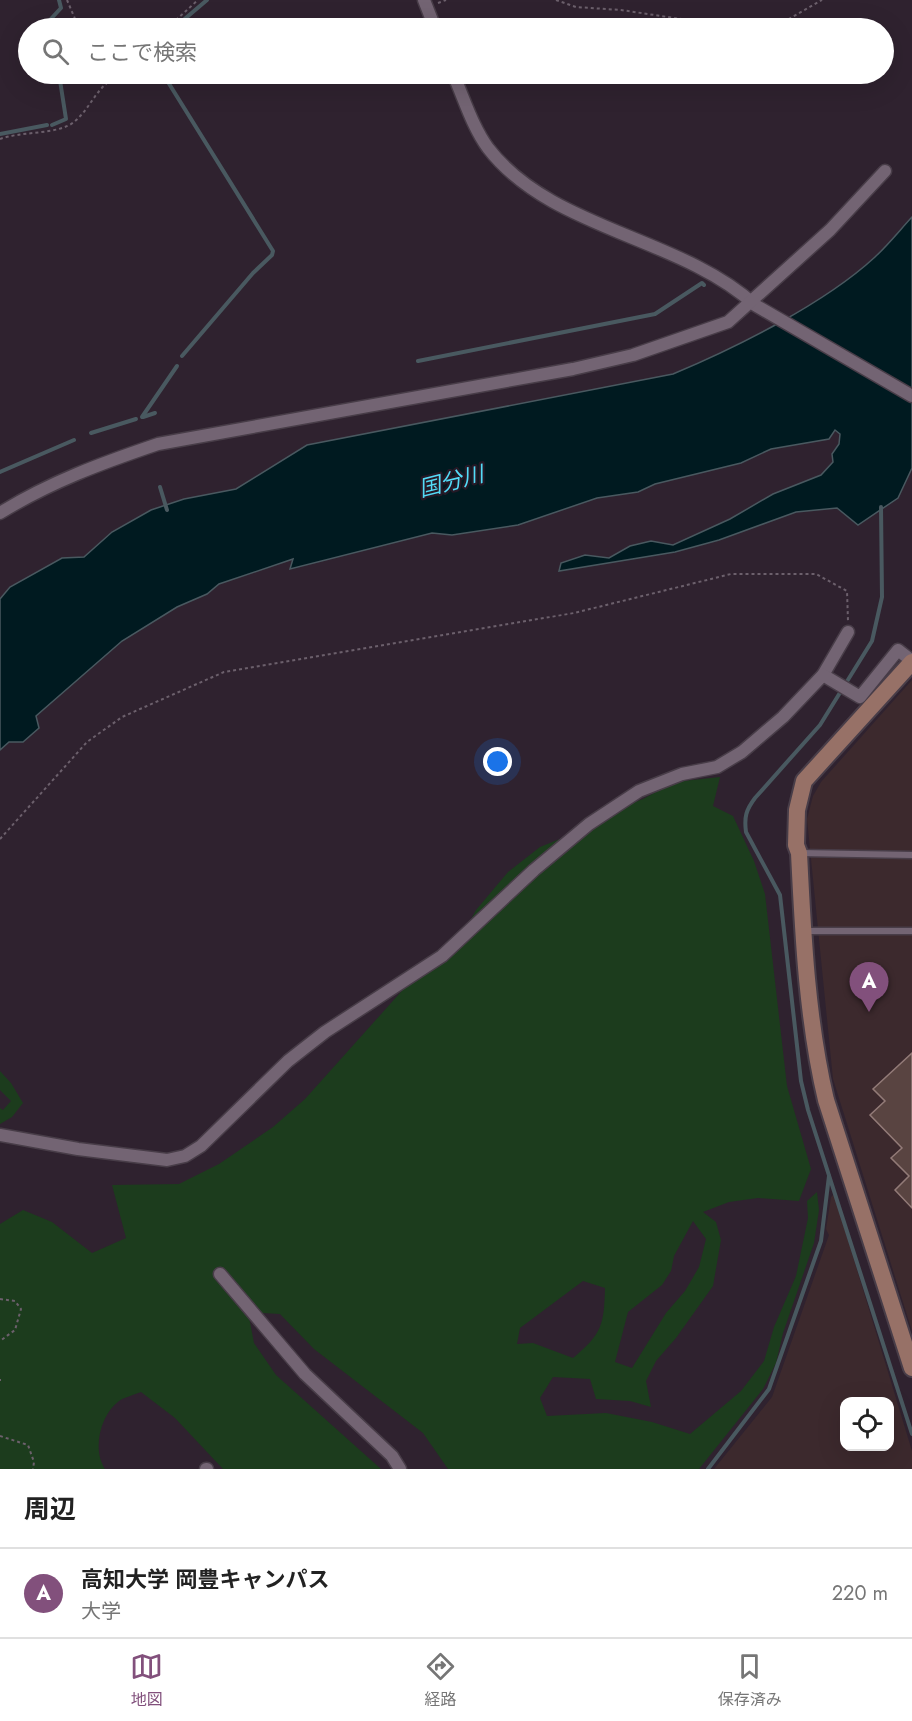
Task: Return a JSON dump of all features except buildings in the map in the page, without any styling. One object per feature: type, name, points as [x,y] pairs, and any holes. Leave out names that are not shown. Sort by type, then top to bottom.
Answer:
[{"type":"street","points":[[424,0],[431,18]]},
{"type":"street","points":[[457,84],[477,131],[502,164],[516,176],[583,217],[689,261],[740,291],[753,303],[912,396]]},
{"type":"street","points":[[0,513],[47,486],[100,463],[158,444],[573,369],[633,356],[728,322],[753,303],[830,230],[885,171]]},
{"type":"street","points":[[0,1135],[78,1149],[167,1160],[185,1156],[201,1146],[288,1061],[316,1039],[442,956],[534,870],[589,824],[639,791],[682,774],[717,767],[742,752],[828,678],[848,632]]},
{"type":"street","points":[[828,678],[860,697],[898,650],[912,662],[804,781],[797,810],[796,845],[799,853],[803,931],[818,1063],[826,1100],[912,1368]]},
{"type":"street","points":[[220,1274],[305,1374],[392,1456],[400,1469]]},
{"type":"lane","points":[[799,853],[912,855]]},
{"type":"lane","points":[[803,931],[912,931]]},
{"type":"path","points":[[67,0],[75,18]]},
{"type":"path","points":[[178,18],[198,0]]},
{"type":"path","points":[[556,0],[576,7],[621,10],[674,18]]},
{"type":"path","points":[[790,18],[822,0]]},
{"type":"path","points":[[0,139],[16,133],[52,131],[69,126],[105,84]]},
{"type":"path","points":[[0,839],[87,742],[122,717],[224,672],[574,613],[731,574],[816,574],[847,591],[848,632]]},
{"type":"path","points":[[0,1299],[15,1301],[21,1309],[15,1330],[0,1341]]},
{"type":"path","points":[[0,1437],[28,1445],[34,1462],[33,1469]]},
{"type":"shaded area","points":[[912,680],[912,1331],[833,1079],[807,819],[813,796],[821,782]]},
{"type":"shaded area","points":[[834,1194],[912,1451],[912,1469],[714,1469],[772,1397],[829,1235],[826,1229],[831,1197]]},
{"type":"green space","points":[[720,777],[713,806],[733,816],[754,861],[765,894],[787,1086],[811,1169],[799,1201],[758,1198],[729,1202],[703,1212],[716,1222],[721,1240],[713,1286],[676,1338],[656,1361],[646,1381],[651,1407],[630,1401],[596,1399],[590,1379],[553,1377],[540,1398],[547,1416],[606,1413],[652,1422],[690,1434],[741,1391],[764,1361],[774,1327],[796,1276],[808,1218],[807,1201],[817,1192],[819,1210],[814,1243],[783,1333],[776,1363],[763,1389],[699,1469],[448,1469],[423,1433],[314,1349],[280,1314],[248,1312],[254,1343],[276,1375],[381,1469],[223,1469],[175,1418],[141,1392],[119,1401],[107,1415],[99,1443],[101,1461],[105,1469],[0,1469],[0,1224],[23,1210],[52,1222],[92,1253],[126,1238],[112,1185],[179,1184],[219,1164],[273,1127],[305,1099],[408,984],[463,934],[476,910],[508,872],[540,847],[577,832],[612,811],[643,799],[674,782]],"holes":[[[693,1221],[706,1239],[699,1267],[685,1291],[666,1313],[632,1368],[615,1362],[628,1312],[662,1285],[671,1271],[674,1256]],[[583,1281],[605,1288],[604,1311],[600,1328],[583,1350],[573,1358],[533,1343],[517,1344],[520,1328]]]},
{"type":"green space","points":[[0,1071],[11,1083],[23,1103],[12,1117],[0,1124],[0,1108],[3,1110],[11,1101],[0,1090]]},
{"type":"water","name":"国分川","points":[[912,217],[912,468],[898,498],[858,525],[837,508],[796,512],[719,540],[675,552],[559,571],[561,563],[585,555],[609,558],[630,546],[651,541],[673,545],[730,519],[773,494],[821,475],[833,462],[832,454],[839,444],[840,434],[835,430],[829,439],[771,449],[741,463],[655,484],[638,492],[597,498],[518,525],[452,535],[432,533],[290,569],[293,559],[219,584],[207,594],[177,607],[122,641],[36,716],[39,728],[23,742],[9,742],[0,750],[0,599],[10,587],[62,558],[84,557],[112,532],[151,510],[184,499],[236,489],[307,445],[673,374],[752,338],[806,308],[875,257]]},
{"type":"waterway","points":[[52,18],[61,8],[59,0]]},
{"type":"waterway","points":[[186,18],[207,0]]},
{"type":"waterway","points":[[52,125],[66,119],[61,84]]},
{"type":"waterway","points":[[169,84],[273,251],[272,255],[253,273],[182,356]]},
{"type":"waterway","points":[[0,134],[47,125]]},
{"type":"waterway","points":[[418,361],[655,314],[702,283],[704,285]]},
{"type":"waterway","points":[[142,417],[177,366]]},
{"type":"waterway","points":[[143,417],[155,413]]},
{"type":"waterway","points":[[91,433],[136,419]]},
{"type":"waterway","points":[[0,472],[74,440]]},
{"type":"waterway","points":[[160,487],[167,510]]},
{"type":"waterway","points":[[881,507],[882,597],[872,641],[820,725],[752,802],[746,814],[745,827],[780,895],[801,1081],[808,1110],[912,1434]]},
{"type":"waterway","points":[[708,1469],[769,1389],[821,1241],[829,1176]]},
{"type":"place","name":"高知大学 岡豊キャンパス","points":[[869,1012]]}]
